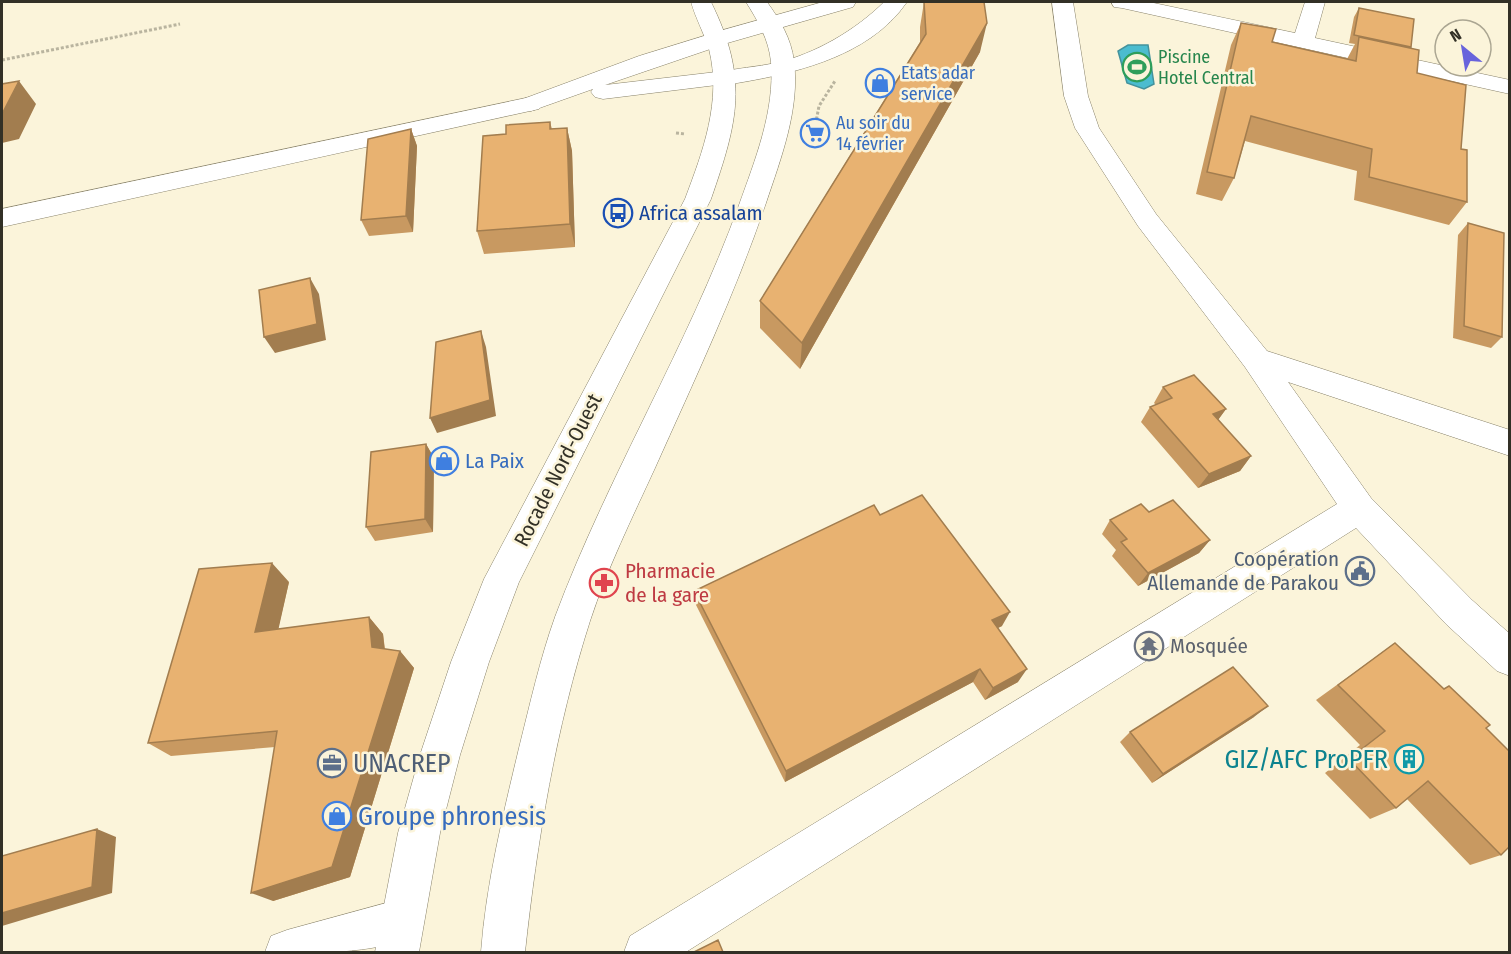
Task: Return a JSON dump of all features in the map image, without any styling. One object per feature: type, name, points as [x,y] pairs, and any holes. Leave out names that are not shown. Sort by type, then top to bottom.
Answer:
[{"type":"street","name":"Rocade Nord-Ouest","points":[[399,937],[419,833],[440,755],[470,662],[502,579],[698,199],[720,135],[725,78],[717,39],[700,2]]},
{"type":"street","points":[[670,51],[686,39],[696,26],[700,2]]},
{"type":"street","points":[[531,104],[608,77],[670,51],[717,39],[765,13],[845,2]]},
{"type":"street","points":[[2,218],[531,104],[617,90],[783,69],[855,36],[877,22],[896,2]]},
{"type":"street","points":[[1062,2],[1076,96],[1087,128],[1147,220],[1256,359],[1359,508],[1459,612],[1509,659]]},
{"type":"street","points":[[1122,2],[1509,87]]},
{"type":"street","points":[[1304,42],[1315,2]]},
{"type":"street","points":[[503,952],[509,896],[532,775],[557,669],[579,603],[736,252],[774,141],[783,69],[778,37],[765,13]]},
{"type":"street","points":[[1256,359],[1509,443]]},
{"type":"street","points":[[646,952],[1359,508]]},
{"type":"street","points":[[287,952],[399,937]]},
{"type":"path","points":[[2,60],[180,24]]},
{"type":"water","name":"Piscine Hotel Central","points":[[1128,45],[1148,45],[1154,84],[1144,89],[1127,83],[1118,51]]},
{"type":"building","points":[[924,2],[984,2],[987,23],[802,343],[760,301],[926,34]]},
{"type":"building","points":[[1359,8],[1414,19],[1411,47],[1354,35]]},
{"type":"building","points":[[1241,23],[1276,29],[1272,42],[1356,61],[1359,37],[1419,50],[1417,73],[1466,85],[1461,149],[1467,150],[1467,202],[1369,177],[1372,149],[1251,116],[1234,178],[1207,172]]},
{"type":"building","points":[[19,81],[2,114],[2,84]]},
{"type":"building","points":[[550,122],[550,129],[567,128],[570,224],[477,231],[483,136],[506,134],[506,125]]},
{"type":"building","points":[[411,129],[406,216],[361,220],[368,139]]},
{"type":"building","points":[[1468,223],[1504,233],[1502,337],[1464,326]]},
{"type":"building","points":[[310,278],[317,324],[264,337],[259,290]]},
{"type":"building","points":[[481,331],[490,400],[430,418],[436,342]]},
{"type":"building","points":[[1194,375],[1226,409],[1213,414],[1251,456],[1209,474],[1150,407],[1172,398],[1163,387]]},
{"type":"building","points":[[426,444],[425,519],[366,527],[371,452]]},
{"type":"building","points":[[922,495],[1010,612],[992,620],[1027,669],[993,688],[980,669],[786,771],[694,591],[874,505],[880,515]]},
{"type":"building","points":[[1173,500],[1210,540],[1148,573],[1121,542],[1127,539],[1110,520],[1141,504],[1149,512]]},
{"type":"building","points":[[272,563],[255,632],[369,617],[372,647],[400,651],[332,867],[251,893],[277,731],[148,743],[199,569]]},
{"type":"building","name":"GIZ/AFC ProPFR","points":[[1395,643],[1444,689],[1449,686],[1490,725],[1486,728],[1509,751],[1509,847],[1501,855],[1428,781],[1396,808],[1349,759],[1385,731],[1338,685]]},
{"type":"building","points":[[1233,667],[1268,706],[1163,774],[1130,732]]},
{"type":"building","points":[[97,829],[92,887],[2,913],[2,856]]},
{"type":"building","points":[[718,940],[723,952],[694,952]]},
{"type":"place","name":"Piscine Hotel Central","points":[[1137,67]]},
{"type":"place","name":"Etats adar service","points":[[880,83]]},
{"type":"place","name":"Au soir du 14 février","points":[[815,133]]},
{"type":"place","name":"Africa assalam","points":[[618,213]]},
{"type":"place","name":"La Paix","points":[[444,461]]},
{"type":"place","name":"Coopération Allemande de Parakou","points":[[1360,571]]},
{"type":"place","name":"Pharmacie de la gare","points":[[604,583]]},
{"type":"place","name":"Mosquée","points":[[1149,646]]},
{"type":"place","name":"GIZ/AFC ProPFR","points":[[1409,759]]},
{"type":"place","name":"UNACREP","points":[[332,763]]},
{"type":"place","name":"Groupe phronesis","points":[[337,816]]}]
